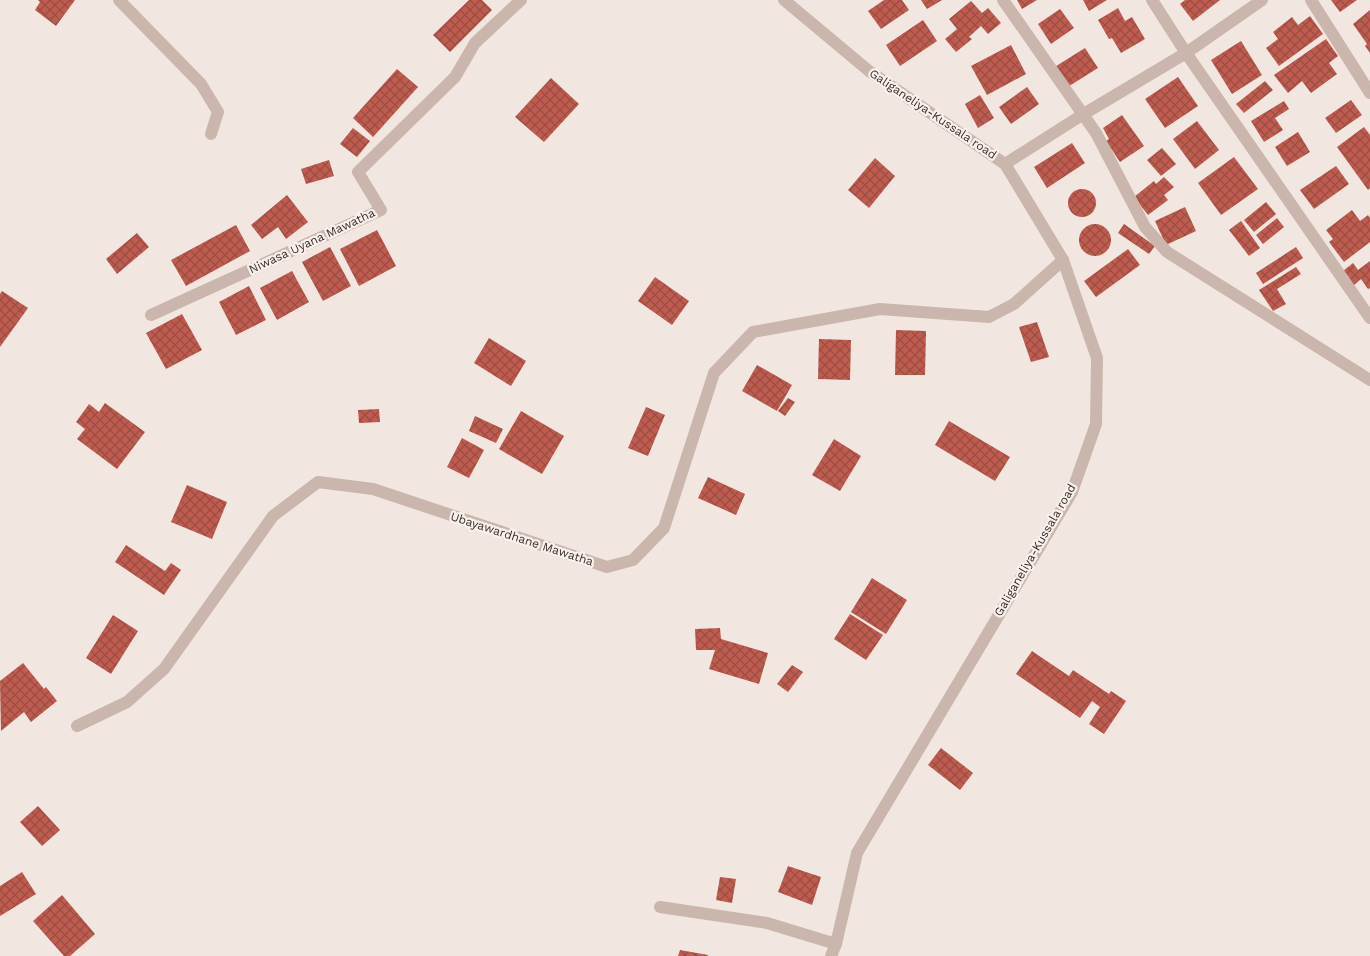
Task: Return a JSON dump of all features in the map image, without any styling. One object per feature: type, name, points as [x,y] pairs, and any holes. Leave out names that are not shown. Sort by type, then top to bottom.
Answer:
[{"type":"street","points":[[119,0],[201,84],[218,112],[211,134]]},
{"type":"street","name":"Niwasa Uyana Mawatha","points":[[151,315],[381,210],[358,172],[455,77],[475,43],[521,0]]},
{"type":"street","name":"Galiganeliya-Kussala road","points":[[784,0],[869,71],[1005,164],[1063,260],[1097,358],[1096,424],[1072,492],[857,853],[834,950]]},
{"type":"street","points":[[1003,0],[1096,133],[1145,227],[1168,252],[1370,380]]},
{"type":"street","points":[[1152,0],[1370,318]]},
{"type":"street","points":[[1005,164],[1186,52],[1262,0]]},
{"type":"street","points":[[1311,0],[1370,94]]},
{"type":"street","name":"Ubayawardhane Mawatha","points":[[76,726],[127,702],[164,670],[273,516],[318,482],[373,489],[607,567],[634,560],[664,528],[714,373],[752,332],[880,309],[989,317],[1014,304],[1063,260]]},
{"type":"street","points":[[660,907],[767,923],[834,950]]},
{"type":"building","points":[[38,0],[75,0],[56,26],[35,10],[40,2]]},
{"type":"building","points":[[469,0],[482,0],[492,10],[450,52],[433,35]]},
{"type":"building","points":[[884,0],[902,0],[909,10],[881,29],[868,11]]},
{"type":"building","points":[[921,0],[942,0],[927,9]]},
{"type":"building","points":[[1017,0],[1037,0],[1022,9]]},
{"type":"building","points":[[1083,0],[1107,0],[1089,11]]},
{"type":"building","points":[[1185,0],[1220,0],[1193,21],[1180,4]]},
{"type":"building","points":[[1331,0],[1357,0],[1340,12]]},
{"type":"building","points":[[971,1],[982,13],[988,8],[1001,23],[988,34],[981,26],[969,37],[972,39],[956,52],[945,39],[957,29],[949,19]]},
{"type":"building","points":[[1118,8],[1125,21],[1132,17],[1145,39],[1121,53],[1112,38],[1109,39],[1098,20]]},
{"type":"building","points":[[1060,9],[1074,28],[1051,44],[1038,24]]},
{"type":"building","points":[[1370,10],[1370,53],[1365,46],[1367,44],[1353,24]]},
{"type":"building","points":[[1310,16],[1323,34],[1279,66],[1266,48],[1278,39],[1273,32],[1292,17],[1298,25]]},
{"type":"building","points":[[923,20],[937,41],[900,66],[886,45]]},
{"type":"building","points":[[1326,39],[1338,56],[1329,63],[1337,74],[1311,93],[1302,81],[1288,93],[1274,75]]},
{"type":"building","points":[[1241,41],[1262,75],[1232,94],[1211,60]]},
{"type":"building","points":[[1011,45],[1026,74],[987,95],[971,66]]},
{"type":"building","points":[[1085,48],[1098,68],[1066,88],[1053,68]]},
{"type":"building","points":[[397,69],[418,87],[373,137],[353,118]]},
{"type":"building","points":[[1178,77],[1198,106],[1165,128],[1145,99]]},
{"type":"building","points":[[551,78],[579,104],[544,142],[515,117]]},
{"type":"building","points":[[1265,81],[1273,90],[1244,113],[1236,104]]},
{"type":"building","points":[[1027,87],[1039,104],[1011,124],[999,107]]},
{"type":"building","points":[[980,95],[994,118],[978,128],[965,104]]},
{"type":"building","points":[[1351,100],[1362,115],[1336,133],[1325,118]]},
{"type":"building","points":[[1284,101],[1289,109],[1275,118],[1283,130],[1264,142],[1251,121]]},
{"type":"building","points":[[1122,115],[1144,146],[1120,162],[1106,141],[1109,139],[1103,128]]},
{"type":"building","points":[[1197,121],[1219,150],[1195,169],[1173,139]]},
{"type":"building","points":[[1364,127],[1370,135],[1370,188],[1368,190],[1337,147]]},
{"type":"building","points":[[353,128],[370,141],[357,157],[340,144]]},
{"type":"building","points":[[1298,132],[1310,152],[1287,166],[1275,147]]},
{"type":"building","points":[[1072,143],[1085,163],[1047,188],[1034,167]]},
{"type":"building","points":[[1162,148],[1176,164],[1161,176],[1147,160]]},
{"type":"building","points":[[1234,157],[1258,189],[1221,215],[1198,183]]},
{"type":"building","points":[[875,158],[895,176],[869,208],[848,190]]},
{"type":"building","points":[[329,160],[334,176],[306,184],[301,169]]},
{"type":"building","points":[[1336,166],[1349,184],[1314,209],[1300,190]]},
{"type":"building","points":[[1164,177],[1174,187],[1164,195],[1168,200],[1148,215],[1134,197],[1154,181],[1156,184]]},
{"type":"building","points":[[1082,189],[1092,193],[1096,203],[1092,213],[1082,217],[1072,213],[1068,203],[1072,193]]},
{"type":"building","points":[[287,195],[308,222],[286,239],[278,227],[262,239],[251,225]]},
{"type":"building","points":[[1266,202],[1276,214],[1254,232],[1244,220]]},
{"type":"building","points":[[1185,207],[1196,231],[1166,245],[1155,221]]},
{"type":"building","points":[[1352,210],[1360,221],[1368,215],[1370,218],[1370,242],[1344,262],[1329,242],[1333,239],[1326,230]]},
{"type":"building","points":[[1277,218],[1284,227],[1263,244],[1256,235]]},
{"type":"building","points":[[1241,221],[1260,248],[1249,256],[1229,230]]},
{"type":"building","points":[[1095,224],[1107,228],[1111,240],[1107,252],[1095,256],[1083,252],[1079,240],[1083,228]]},
{"type":"building","points":[[1124,224],[1155,246],[1149,254],[1118,233]]},
{"type":"building","points":[[236,225],[250,251],[186,286],[171,260]]},
{"type":"building","points":[[377,230],[396,266],[359,286],[340,249]]},
{"type":"building","points":[[137,233],[149,247],[117,274],[106,259]]},
{"type":"building","points":[[330,247],[351,286],[323,301],[302,262]]},
{"type":"building","points":[[1296,247],[1303,258],[1263,284],[1256,273]]},
{"type":"building","points":[[1128,249],[1140,265],[1096,297],[1084,281]]},
{"type":"building","points":[[1370,261],[1370,288],[1368,289],[1361,279],[1353,286],[1343,271],[1353,263],[1358,270]]},
{"type":"building","points":[[1296,267],[1301,274],[1277,289],[1286,304],[1273,311],[1259,290]]},
{"type":"building","points":[[292,271],[309,302],[277,320],[260,288]]},
{"type":"building","points":[[655,277],[689,301],[672,325],[638,301]]},
{"type":"building","points":[[249,286],[266,320],[236,335],[219,302]]},
{"type":"building","points":[[2,291],[28,308],[0,347],[0,294]]},
{"type":"building","points":[[182,314],[202,350],[166,369],[146,333]]},
{"type":"building","points":[[1037,322],[1049,357],[1031,362],[1019,327]]},
{"type":"building","points":[[896,330],[926,331],[925,375],[895,375]]},
{"type":"building","points":[[489,338],[526,361],[511,386],[474,363]]},
{"type":"building","points":[[819,339],[851,340],[850,380],[818,379]]},
{"type":"building","points":[[757,365],[792,385],[777,411],[742,391]]},
{"type":"building","points":[[788,398],[795,402],[785,416],[778,411]]},
{"type":"building","points":[[105,403],[145,432],[117,469],[77,439],[85,429],[76,422],[89,404],[99,412]]},
{"type":"building","points":[[646,407],[665,415],[648,456],[628,448]]},
{"type":"building","points":[[379,409],[380,422],[359,423],[358,410]]},
{"type":"building","points":[[521,411],[564,436],[542,474],[499,449]]},
{"type":"building","points":[[475,416],[503,429],[496,443],[469,431]]},
{"type":"building","points":[[949,421],[1010,457],[995,481],[935,445]]},
{"type":"building","points":[[462,438],[484,450],[469,478],[447,467]]},
{"type":"building","points":[[834,439],[861,456],[840,491],[812,475]]},
{"type":"building","points":[[708,477],[745,494],[736,515],[698,498]]},
{"type":"building","points":[[187,485],[227,502],[212,539],[171,522]]},
{"type":"building","points":[[126,545],[165,571],[171,563],[181,570],[164,595],[115,562]]},
{"type":"building","points":[[872,578],[907,600],[886,634],[851,612]]},
{"type":"building","points":[[850,614],[883,635],[866,660],[834,639]]},
{"type":"building","points":[[113,615],[138,631],[111,674],[86,658]]},
{"type":"building","points":[[720,628],[721,639],[768,653],[759,684],[709,669],[715,650],[696,650],[695,629]]},
{"type":"building","points":[[1032,651],[1069,676],[1073,670],[1109,694],[1111,691],[1126,701],[1104,734],[1089,724],[1100,707],[1092,701],[1080,718],[1016,674]]},
{"type":"building","points":[[23,663],[44,689],[46,687],[57,701],[31,722],[24,712],[1,731],[0,681]]},
{"type":"building","points":[[792,665],[803,672],[788,692],[777,684]]},
{"type":"building","points":[[941,748],[973,773],[960,790],[928,765]]},
{"type":"building","points":[[38,806],[60,830],[42,846],[20,822]]},
{"type":"building","points":[[788,866],[821,877],[812,905],[778,892]]},
{"type":"building","points":[[22,872],[36,894],[0,916],[0,886]]},
{"type":"building","points":[[720,877],[736,879],[732,903],[716,900]]},
{"type":"building","points":[[62,895],[95,934],[70,956],[64,956],[33,921]]},
{"type":"building","points":[[680,950],[708,955],[708,956],[678,956]]}]
